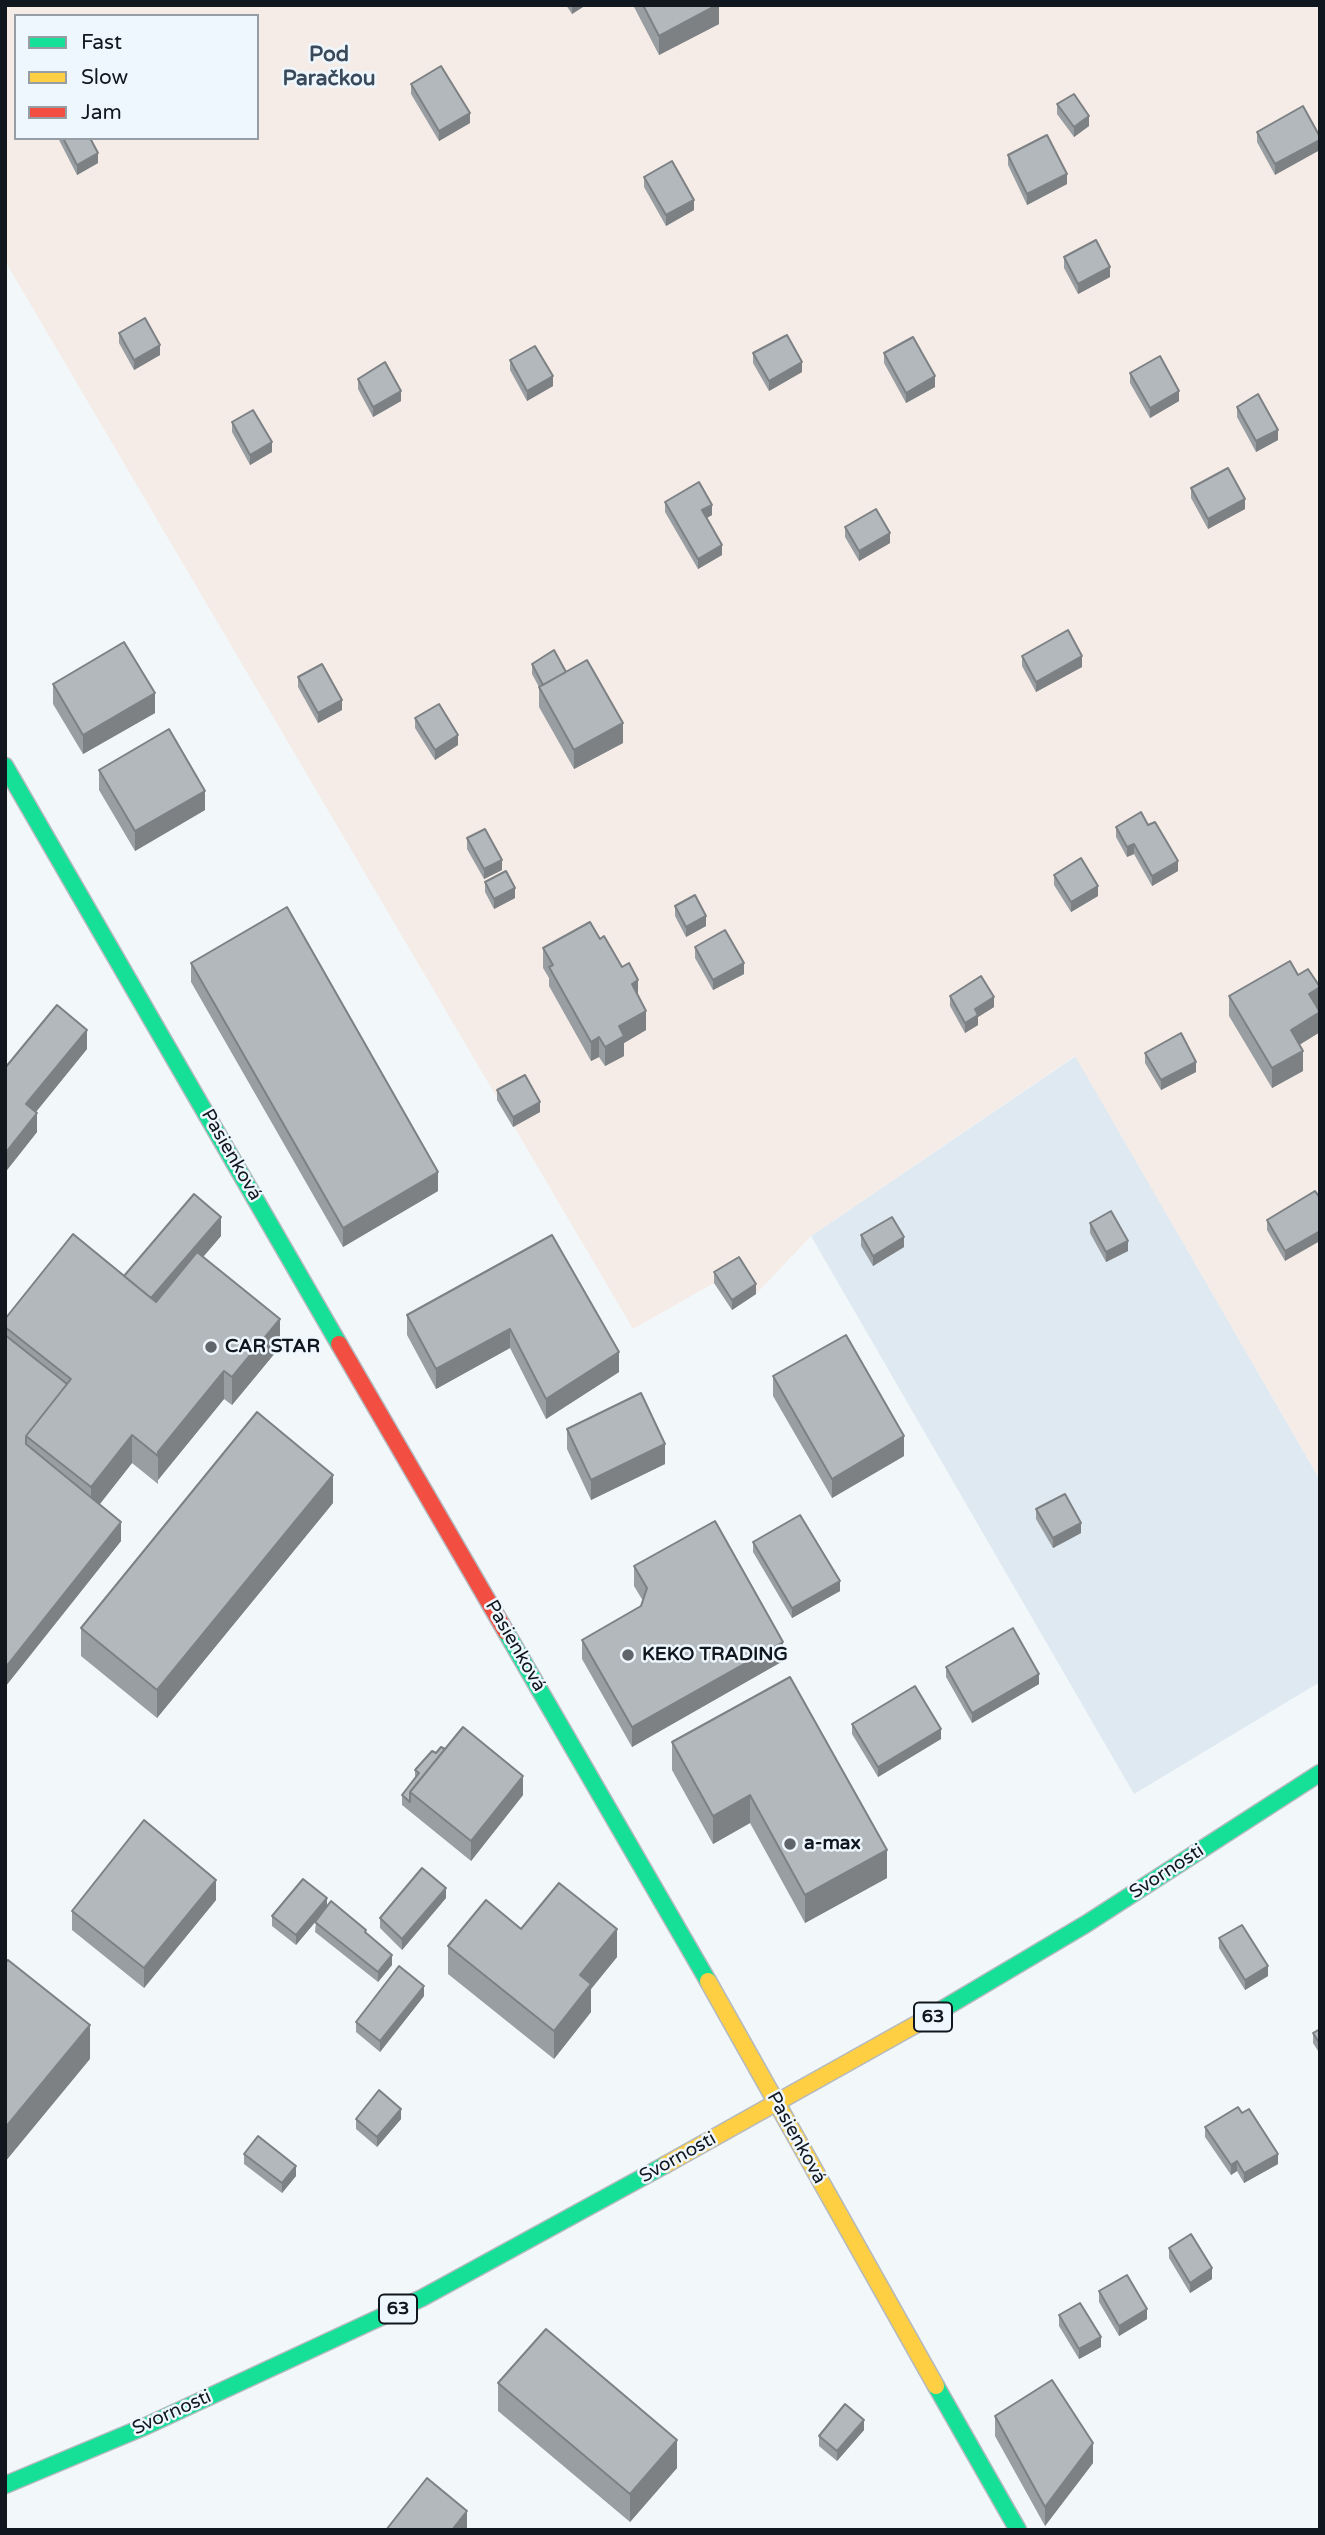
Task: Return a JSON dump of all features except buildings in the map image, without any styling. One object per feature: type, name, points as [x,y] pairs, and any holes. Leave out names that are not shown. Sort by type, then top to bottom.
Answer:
[{"type":"street","name":"Pasienková","points":[[5,766],[757,2065],[776,2104],[1018,2530]]},
{"type":"street","name":"Svornosti","points":[[5,2485],[146,2426],[422,2298],[954,2004],[1031,1958],[1320,1773]]},
{"type":"shaded area","points":[[5,5],[1320,5],[1320,1480],[1075,1056],[811,1236],[756,1294],[732,1310],[714,1283],[633,1329],[5,261]]},
{"type":"shaded area","points":[[1076,1056],[1320,1480],[1320,1682],[1134,1794],[811,1236]]},
{"type":"traffic: fast","points":[[5,766],[339,1344]]},
{"type":"traffic: fast","points":[[506,1632],[708,1981]]},
{"type":"traffic: fast","points":[[931,2016],[1086,1924],[1320,1773]]},
{"type":"traffic: fast","points":[[5,2485],[146,2426],[422,2298],[665,2165]]},
{"type":"traffic: fast","points":[[936,2386],[1018,2530]]},
{"type":"traffic: slow","points":[[708,1981],[936,2386]]},
{"type":"traffic: slow","points":[[665,2165],[931,2016]]},
{"type":"traffic: jam","points":[[339,1344],[506,1632]]},
{"type":"place","name":"CAR STAR","points":[[211,1347]]},
{"type":"place","name":"KEKO TRADING","points":[[628,1655]]},
{"type":"place","name":"a-max","points":[[790,1844]]},
{"type":"district","name":"Pod Paračkou","points":[[329,67]]}]
